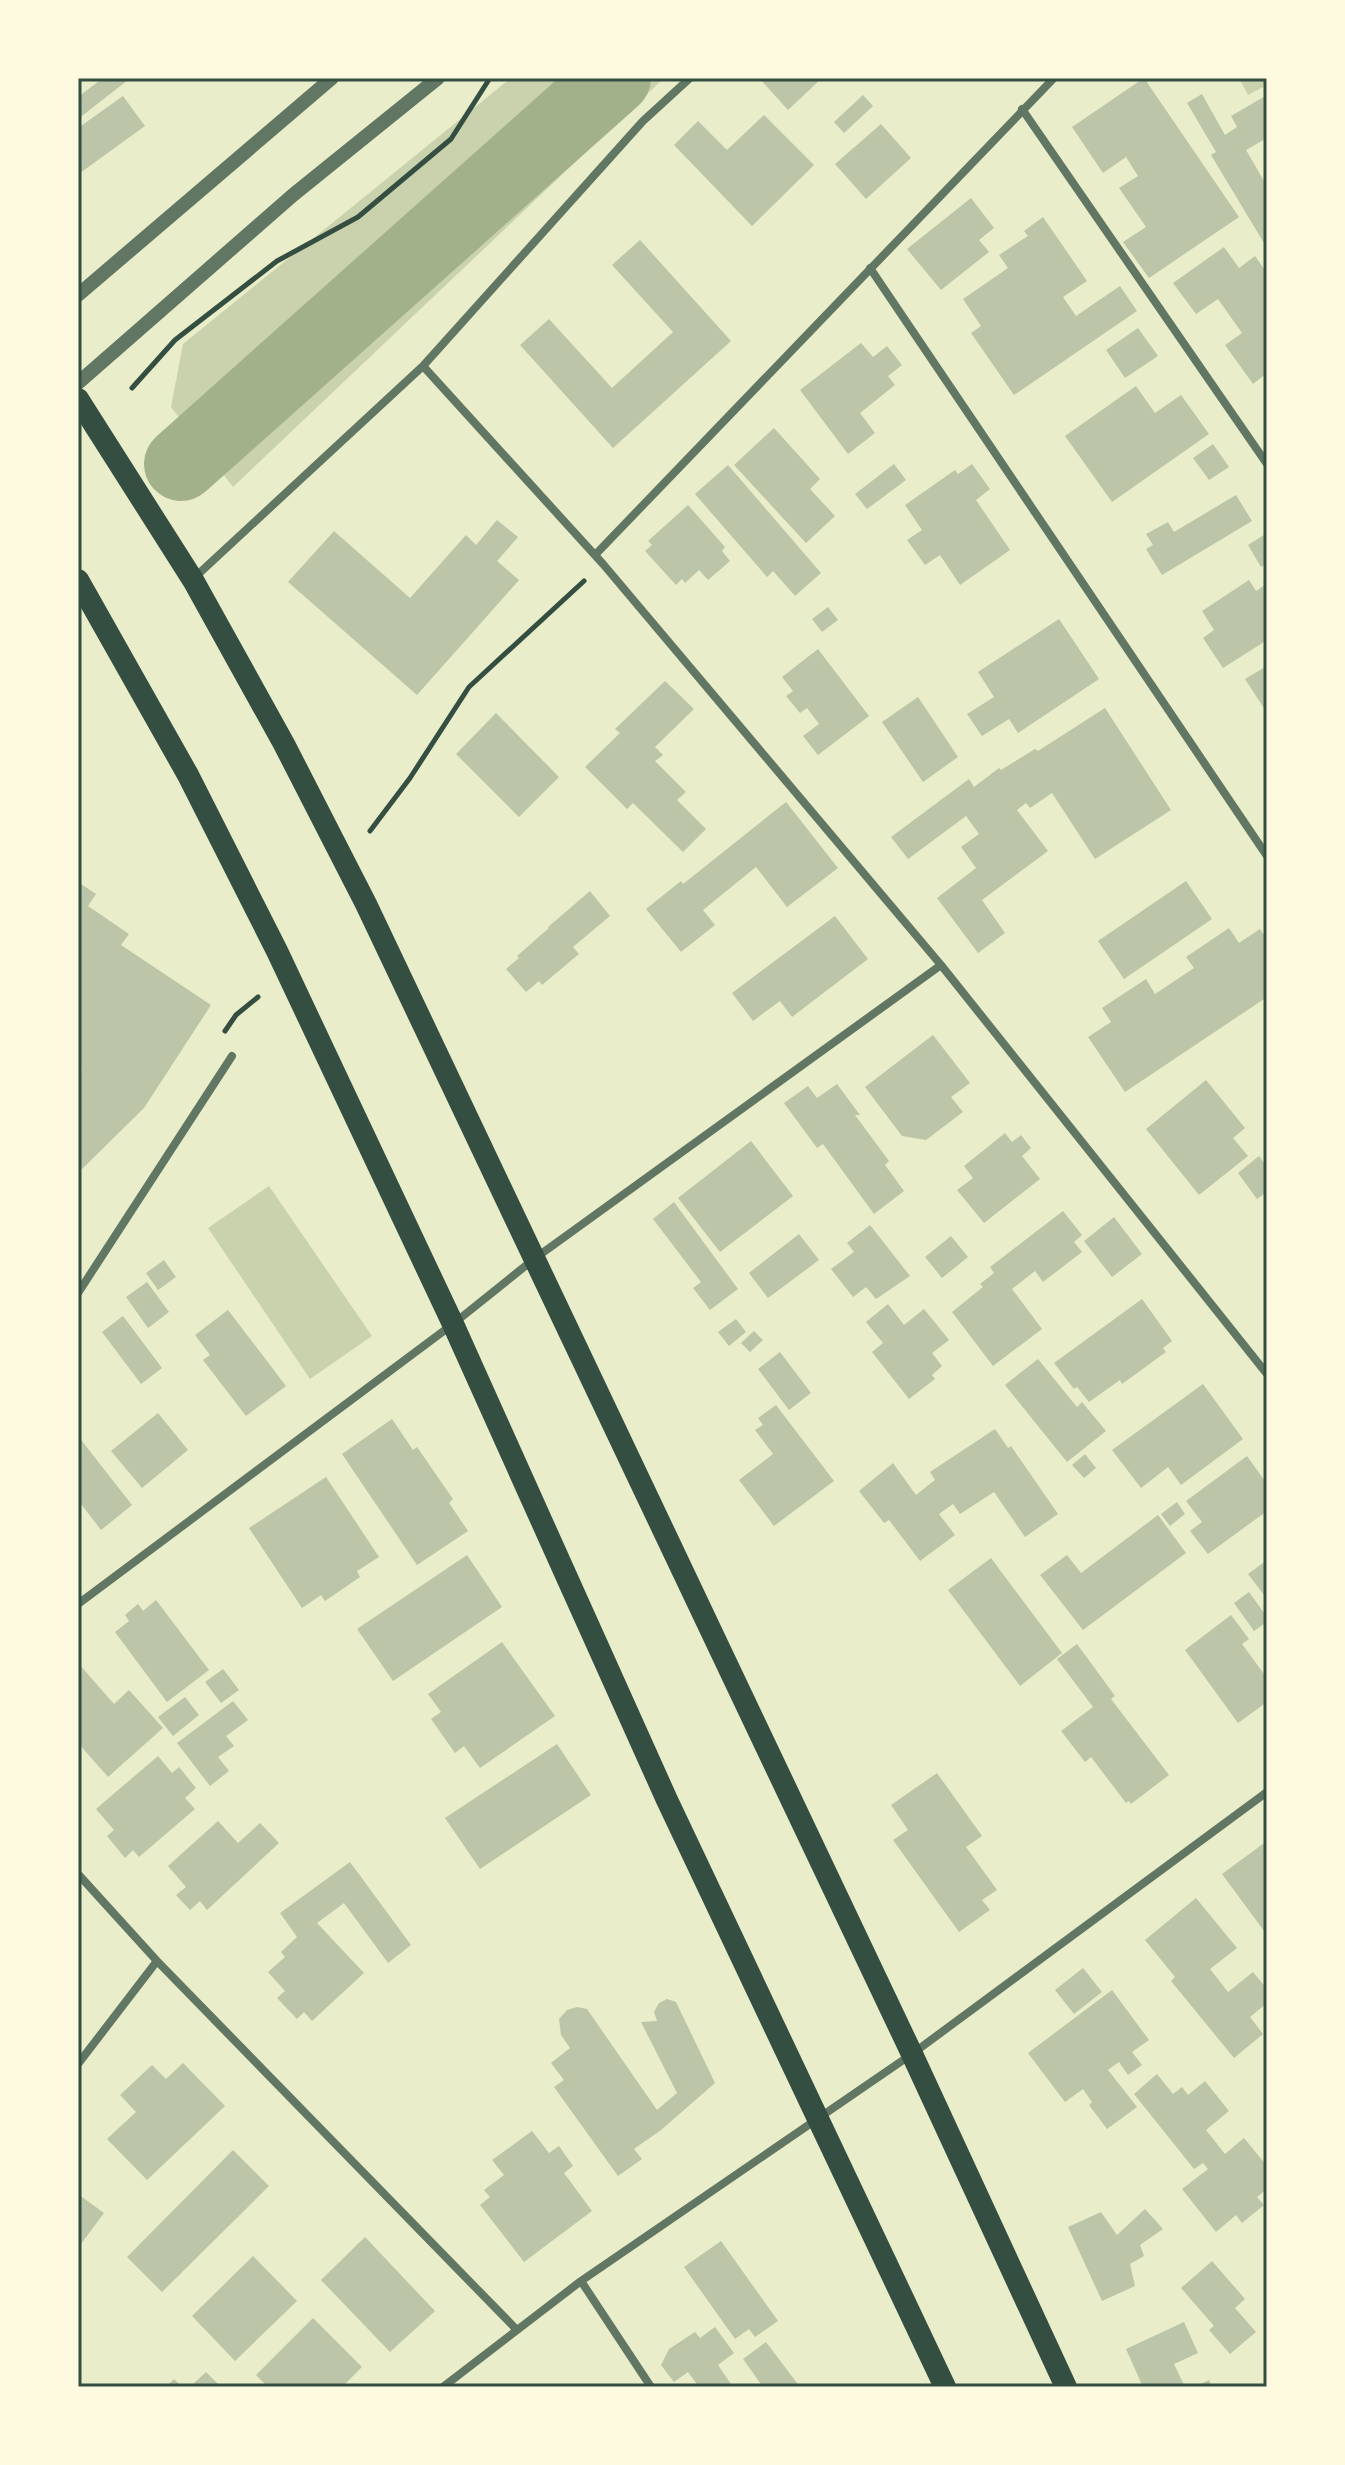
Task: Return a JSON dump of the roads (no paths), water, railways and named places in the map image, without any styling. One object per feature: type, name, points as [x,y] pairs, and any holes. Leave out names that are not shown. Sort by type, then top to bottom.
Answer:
[{"type":"highway","points":[[78,399],[193,580],[284,744],[366,904],[912,2054],[1066,2387]]},
{"type":"highway","points":[[78,580],[188,775],[267,929],[453,1324],[667,1800],[945,2387]]},
{"type":"street","points":[[78,295],[332,78]]},
{"type":"street","points":[[78,383],[293,195],[438,78]]},
{"type":"street","points":[[193,580],[423,366],[643,121],[690,78]]},
{"type":"street","points":[[595,555],[1054,78]]},
{"type":"street","points":[[1022,109],[1267,464]]},
{"type":"street","points":[[870,268],[1267,856]]},
{"type":"street","points":[[423,366],[603,564],[941,965],[1267,1374]]},
{"type":"street","points":[[78,1604],[453,1324],[534,1259],[941,965]]},
{"type":"street","points":[[78,1293],[232,1056]]},
{"type":"street","points":[[443,2387],[581,2281],[912,2054],[1267,1792]]},
{"type":"street","points":[[78,1874],[157,1961],[516,2329]]},
{"type":"street","points":[[78,2064],[157,1961]]},
{"type":"street","points":[[581,2281],[651,2387]]},
{"type":"waterway","points":[[181,464],[614,78]]}]
